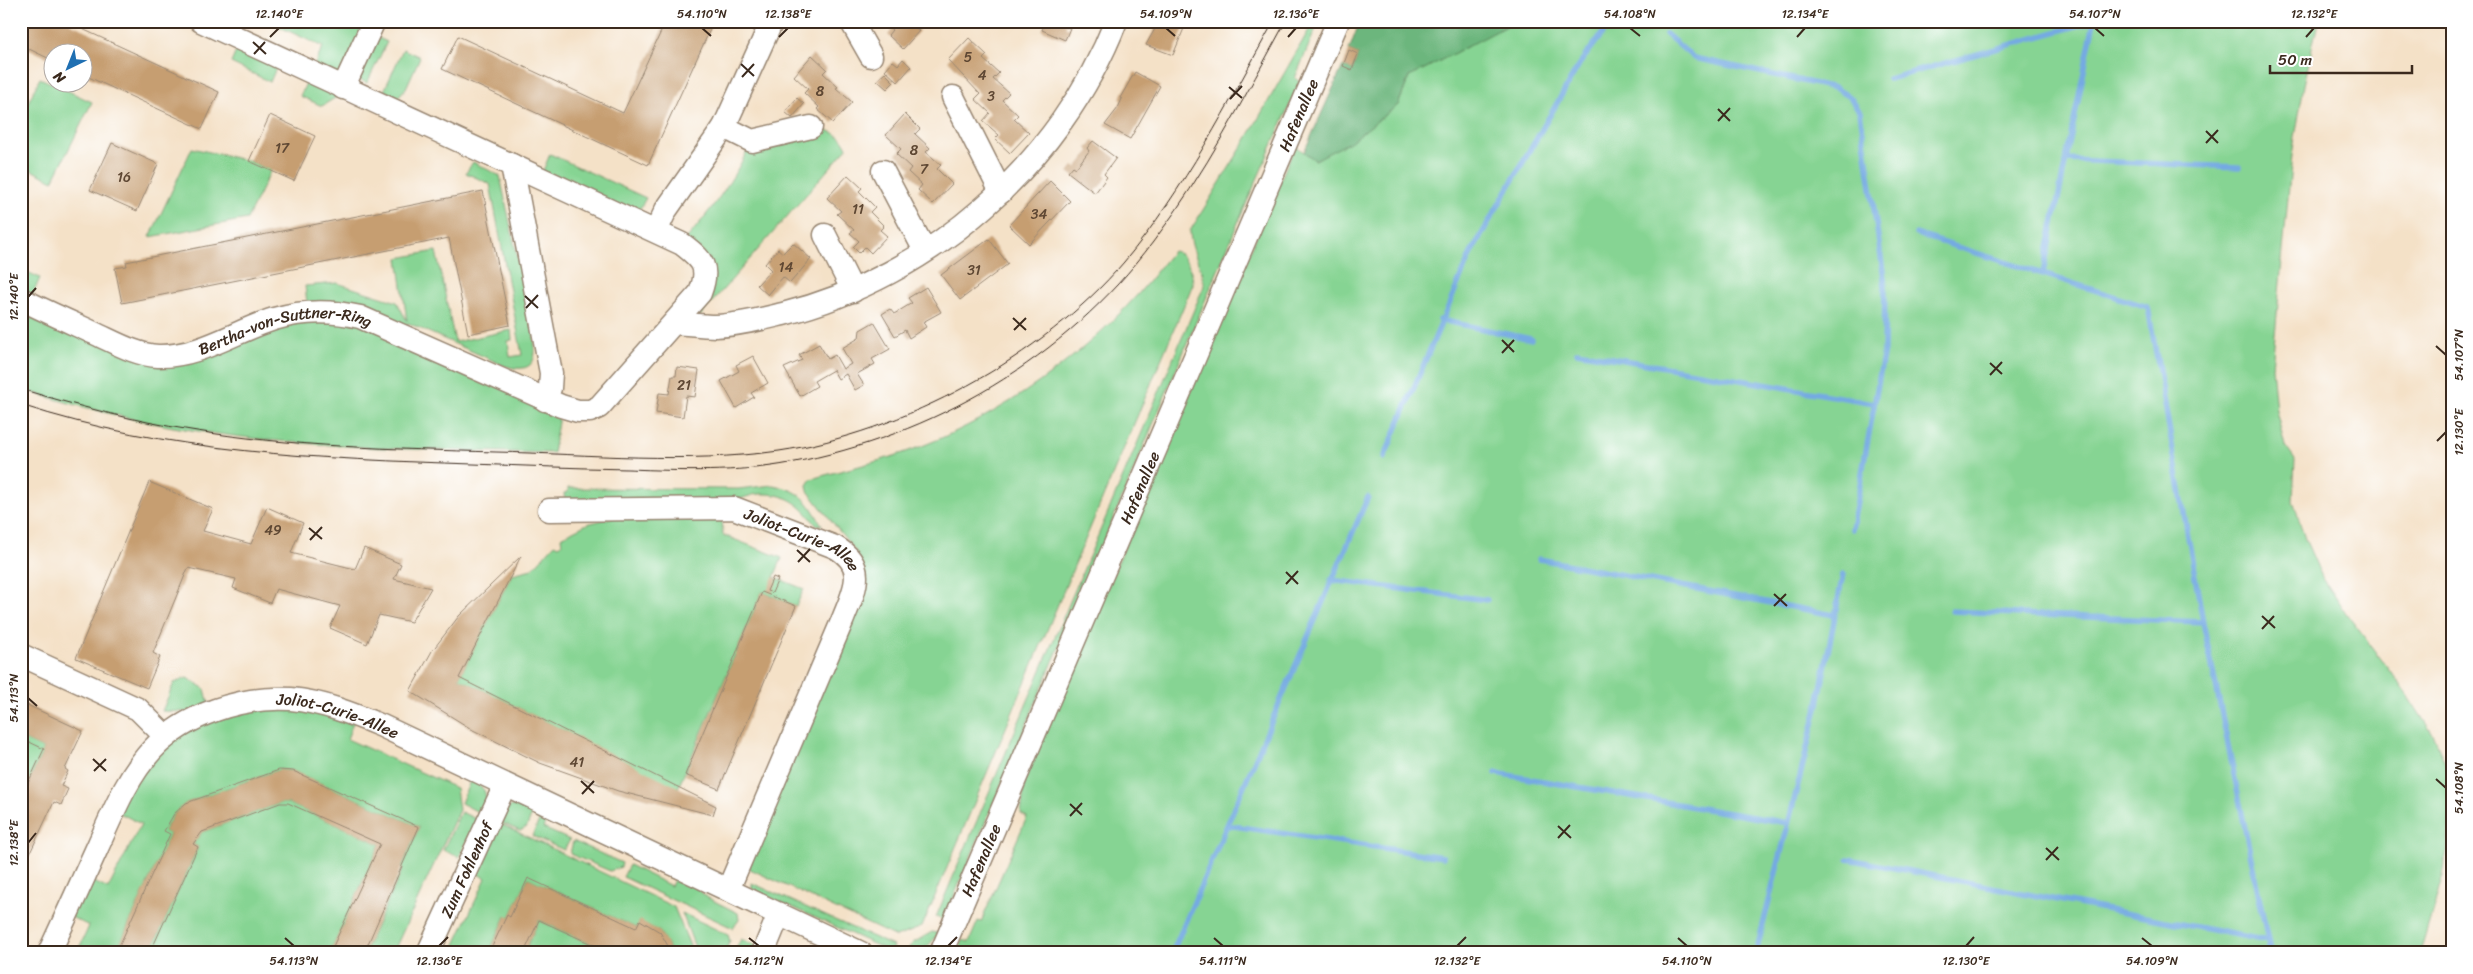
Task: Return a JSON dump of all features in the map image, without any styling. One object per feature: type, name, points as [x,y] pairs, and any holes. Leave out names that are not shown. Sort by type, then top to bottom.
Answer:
[{"type":"street","name":"Bertha-von-Suttner-Ring","points":[[21,299],[126,348],[160,356],[200,349],[274,319],[308,312],[339,312],[360,317],[545,400],[578,411],[590,411],[599,407],[700,293],[705,279],[704,267],[700,258],[682,244],[200,21]]},
{"type":"street","points":[[343,88],[374,21]]},
{"type":"street","points":[[656,231],[666,210],[724,128],[772,21]]},
{"type":"street","points":[[851,21],[871,56]]},
{"type":"street","points":[[675,323],[716,326],[759,320],[804,308],[853,291],[925,251],[951,234],[1001,192],[1053,133],[1074,104],[1107,44],[1116,21]]},
{"type":"street","name":"Hafenallee","points":[[941,953],[1338,21]]},
{"type":"street","points":[[953,97],[1001,192]]},
{"type":"street","points":[[724,128],[752,141],[811,127]]},
{"type":"street","points":[[512,165],[550,373],[550,388],[545,400]]},
{"type":"street","points":[[883,171],[925,251]]},
{"type":"street","points":[[825,235],[853,291]]},
{"type":"street","name":"Joliot-Curie-Allee","points":[[549,510],[734,508],[835,547],[846,553],[855,566],[857,582],[843,619],[728,890]]},
{"type":"street","points":[[21,655],[138,709],[166,737]]},
{"type":"street","name":"Joliot-Curie-Allee","points":[[49,953],[130,780],[152,750],[166,737],[192,721],[224,708],[252,702],[290,699],[320,704],[356,715],[861,953]]},
{"type":"street","name":"Zum Fohlenhof","points":[[428,953],[505,785]]},
{"type":"street","points":[[764,953],[779,914]]},
{"type":"green space","points":[[267,21],[374,21],[368,33],[387,42],[367,83],[358,79],[352,61],[335,98],[322,106],[300,96],[323,47]]},
{"type":"green space","points":[[1314,21],[1319,21],[1295,78],[1300,82],[1240,218],[944,920],[936,917],[1204,286],[1192,245],[1190,231],[1245,142]]},
{"type":"green space","points":[[1360,21],[1514,22],[1409,77],[1398,105],[1350,142],[1315,160],[1304,152],[1343,66],[1352,70],[1358,54],[1349,50]]},
{"type":"green space","points":[[1514,21],[2318,21],[2304,85],[2292,155],[2272,367],[2276,411],[2285,446],[2295,460],[2293,500],[2305,539],[2322,577],[2348,616],[2401,685],[2434,736],[2445,763],[2451,793],[2448,844],[2443,876],[2420,953],[957,953],[963,940],[969,942],[978,921],[981,922],[1027,817],[1021,814],[1025,781],[1295,146],[1316,160],[1398,105],[1409,77]]},
{"type":"green space","points":[[241,40],[280,59],[270,82],[231,63]]},
{"type":"green space","points":[[403,49],[420,57],[406,88],[398,97],[384,91]]},
{"type":"green space","points":[[40,78],[42,79],[42,92],[70,92],[92,102],[53,181],[21,165],[21,117]]},
{"type":"green space","points":[[811,127],[832,132],[841,138],[847,148],[693,324],[705,279],[682,244],[721,195],[738,169],[752,141]]},
{"type":"green space","points":[[192,148],[249,161],[271,170],[247,219],[150,237]]},
{"type":"green space","points":[[550,154],[646,198],[633,221],[540,178]]},
{"type":"green space","points":[[473,162],[500,176],[534,336],[534,360],[525,368],[505,366],[408,323],[402,336],[559,416],[553,453],[372,448],[236,436],[127,418],[21,389],[21,339],[31,317],[21,312],[21,269],[40,278],[29,303],[145,354],[308,312],[305,286],[337,283],[397,302],[407,321],[398,258],[436,251],[455,342],[511,330],[512,340],[508,341],[510,357],[522,355],[490,184],[466,173]]},
{"type":"green space","points":[[1173,251],[1182,255],[1185,259],[1192,274],[1193,284],[922,927],[896,937],[750,869],[749,865],[856,552],[808,491],[807,485],[811,479],[906,452],[937,440],[997,410],[1053,372],[1104,329],[1139,293]]},
{"type":"green space","points":[[773,485],[791,490],[803,498],[822,525],[816,525],[805,511],[792,501],[770,494],[754,495],[733,501],[565,503],[564,493],[568,492],[568,488],[738,489]]},
{"type":"green space","points":[[722,515],[723,535],[782,558],[774,577],[804,589],[796,606],[762,592],[678,788],[459,678],[512,574],[532,569],[555,544],[559,546],[562,544],[561,537],[587,524],[614,517]]},
{"type":"green space","points":[[187,678],[205,689],[209,705],[187,712],[162,711],[174,683]]},
{"type":"green space","points":[[243,703],[356,715],[347,739],[456,788],[459,810],[393,953],[364,953],[403,868],[419,827],[293,771],[279,770],[186,803],[174,814],[164,831],[170,834],[116,953],[77,953],[89,926],[67,915],[84,877],[108,889],[141,824],[114,810],[152,750]]},
{"type":"green space","points":[[21,738],[44,749],[21,798]]},
{"type":"green space","points":[[474,780],[484,790],[487,800],[480,813],[461,803],[470,781]]},
{"type":"green space","points":[[280,803],[288,803],[380,844],[330,953],[150,953],[198,847],[193,844],[202,832]]},
{"type":"green space","points":[[524,804],[534,808],[527,827],[520,831],[498,821],[508,808]]},
{"type":"green space","points":[[461,812],[478,820],[459,857],[443,850]]},
{"type":"green space","points":[[543,812],[549,814],[543,828],[570,840],[564,850],[532,836]]},
{"type":"green space","points":[[490,819],[674,907],[693,953],[672,953],[660,932],[640,921],[636,928],[528,878],[510,917],[506,916],[489,953],[451,953],[486,878],[467,869]]},
{"type":"green space","points":[[573,841],[622,863],[621,867],[610,871],[570,854]]},
{"type":"green space","points":[[629,865],[671,886],[677,874],[684,877],[708,898],[738,913],[739,920],[733,928],[623,877]]},
{"type":"green space","points":[[752,883],[893,946],[891,952],[752,889]]},
{"type":"green space","points":[[682,913],[728,935],[730,941],[724,953],[697,953]]},
{"type":"green space","points":[[539,920],[611,953],[524,953]]},
{"type":"green space","points":[[932,932],[938,933],[932,942],[924,948],[915,952],[904,953],[913,943]]},
{"type":"green space","points":[[741,939],[756,946],[753,953],[734,953]]},
{"type":"building","points":[[21,21],[65,21],[219,92],[202,129],[92,79],[92,42],[42,42],[42,55],[29,49],[21,67]]},
{"type":"building","points":[[666,21],[714,21],[648,165],[442,69],[458,36],[623,113]]},
{"type":"building","points":[[882,21],[908,21],[919,31],[903,49],[888,35],[892,30]]},
{"type":"building","points":[[1046,21],[1068,21],[1065,27],[1070,28],[1065,40],[1042,30]]},
{"type":"building","points":[[1142,21],[1187,21],[1173,55],[1146,45],[1156,27]]},
{"type":"building","points":[[969,38],[987,55],[983,59],[999,73],[993,79],[1009,93],[1002,100],[1018,115],[1014,119],[1029,133],[1010,153],[995,139],[999,135],[983,121],[990,113],[975,99],[980,94],[948,60]]},
{"type":"building","points":[[1349,50],[1358,54],[1352,70],[1343,66]]},
{"type":"building","points":[[812,55],[827,69],[823,73],[852,102],[833,123],[817,109],[819,107],[804,93],[808,89],[794,76]]},
{"type":"building","points":[[903,59],[911,67],[898,82],[885,70],[893,61],[898,65]]},
{"type":"building","points":[[1135,72],[1160,86],[1130,139],[1105,125],[1118,108],[1122,99],[1120,98]]},
{"type":"building","points":[[885,73],[894,82],[887,89],[877,80]]},
{"type":"building","points":[[797,98],[804,104],[792,118],[785,112]]},
{"type":"building","points":[[905,114],[920,129],[915,134],[930,148],[926,152],[941,165],[937,169],[952,184],[933,204],[918,190],[922,185],[908,172],[911,168],[896,154],[901,149],[886,135]]},
{"type":"building","points":[[270,115],[315,136],[294,181],[249,161]]},
{"type":"building","points":[[1093,141],[1116,158],[1104,174],[1107,177],[1095,193],[1068,172],[1073,166],[1076,168],[1089,151],[1087,148]]},
{"type":"building","points":[[112,143],[158,164],[137,211],[90,190]]},
{"type":"building","points":[[848,175],[862,188],[859,191],[875,207],[870,212],[884,226],[880,230],[887,236],[871,253],[865,247],[859,253],[853,247],[859,241],[850,233],[854,230],[837,214],[841,211],[827,198]]},
{"type":"building","points":[[1050,181],[1070,201],[1029,244],[1009,225]]},
{"type":"building","points":[[483,191],[510,325],[468,334],[449,238],[122,303],[115,268],[127,266],[126,262]]},
{"type":"building","points":[[989,239],[1008,264],[960,300],[941,275]]},
{"type":"building","points":[[793,243],[811,259],[790,283],[783,277],[768,295],[757,285],[771,270],[765,264],[778,249],[783,253]]},
{"type":"building","points":[[926,287],[941,312],[923,322],[926,327],[909,338],[905,330],[895,336],[882,314],[890,309],[894,314],[912,303],[908,298]]},
{"type":"building","points":[[874,322],[890,349],[872,359],[875,364],[857,374],[864,385],[855,390],[846,374],[838,379],[833,370],[814,381],[817,386],[800,396],[784,368],[802,360],[799,355],[819,344],[828,359],[835,355],[843,369],[851,364],[842,348],[859,338],[860,330]]},
{"type":"building","points":[[753,356],[768,383],[751,393],[754,397],[736,408],[721,381],[739,371],[736,365]]},
{"type":"building","points":[[677,367],[699,370],[695,397],[686,396],[683,417],[656,413],[659,393],[669,394],[672,376],[676,376]]},
{"type":"building","points":[[149,482],[213,509],[203,531],[251,544],[267,507],[303,523],[291,553],[355,569],[364,548],[401,564],[394,579],[431,588],[411,622],[379,615],[367,644],[330,628],[340,606],[276,589],[270,603],[233,588],[236,579],[188,568],[153,653],[160,657],[147,688],[76,658]]},
{"type":"building","points":[[521,556],[459,678],[716,806],[713,815],[618,791],[540,763],[473,730],[410,691],[432,651],[459,616]]},
{"type":"building","points":[[773,577],[778,579],[772,593],[767,591]]},
{"type":"building","points":[[762,592],[796,606],[719,789],[685,775]]},
{"type":"building","points":[[21,702],[83,731],[65,769],[68,771],[61,786],[68,789],[61,805],[54,802],[21,872],[21,798],[44,749],[21,738]]},
{"type":"building","points":[[279,770],[293,771],[419,827],[364,953],[330,953],[380,844],[288,803],[280,803],[202,832],[193,844],[198,847],[150,953],[116,953],[170,834],[164,831],[174,814],[186,803]]},
{"type":"building","points":[[528,878],[636,928],[640,920],[660,932],[672,953],[611,953],[539,920],[524,953],[489,953],[507,915],[510,917]]},
{"type":"waterway","points":[[1384,458],[1471,253],[1580,63],[1612,21]]},
{"type":"waterway","points":[[1889,79],[2094,21]]},
{"type":"waterway","points":[[2043,273],[2094,22],[2098,21]]},
{"type":"waterway","points":[[1666,34],[1694,58],[1835,88],[1850,97],[1860,112],[1885,285],[1884,350],[1852,529]]},
{"type":"waterway","points":[[2067,160],[2239,167]]},
{"type":"waterway","points":[[1916,234],[2148,307],[2203,622],[1952,611]]},
{"type":"waterway","points":[[1440,320],[1531,339]]},
{"type":"waterway","points":[[1577,352],[1874,403]]},
{"type":"waterway","points":[[1172,953],[1368,497]]},
{"type":"waterway","points":[[1539,559],[1834,615]]},
{"type":"waterway","points":[[1756,953],[1818,704],[1843,574]]},
{"type":"waterway","points":[[1331,580],[1487,600]]},
{"type":"waterway","points":[[1848,859],[2268,941],[2203,622]]},
{"type":"waterway","points":[[1496,773],[1788,823]]},
{"type":"waterway","points":[[1227,825],[1443,857]]},
{"type":"waterway","points":[[2268,941],[2270,953]]},
{"type":"tram line","points":[[21,389],[148,422],[229,436],[305,444],[420,450],[673,458],[744,455],[779,451],[826,442],[874,427],[921,408],[968,385],[1012,359],[1053,329],[1091,297],[1124,262],[1167,205],[1205,145],[1274,21]]},
{"type":"tram line","points":[[21,405],[76,421],[132,434],[245,451],[302,456],[570,468],[709,471],[770,466],[843,451],[895,434],[944,412],[992,386],[1037,356],[1079,322],[1118,284],[1172,216],[1224,134],[1286,21]]}]
